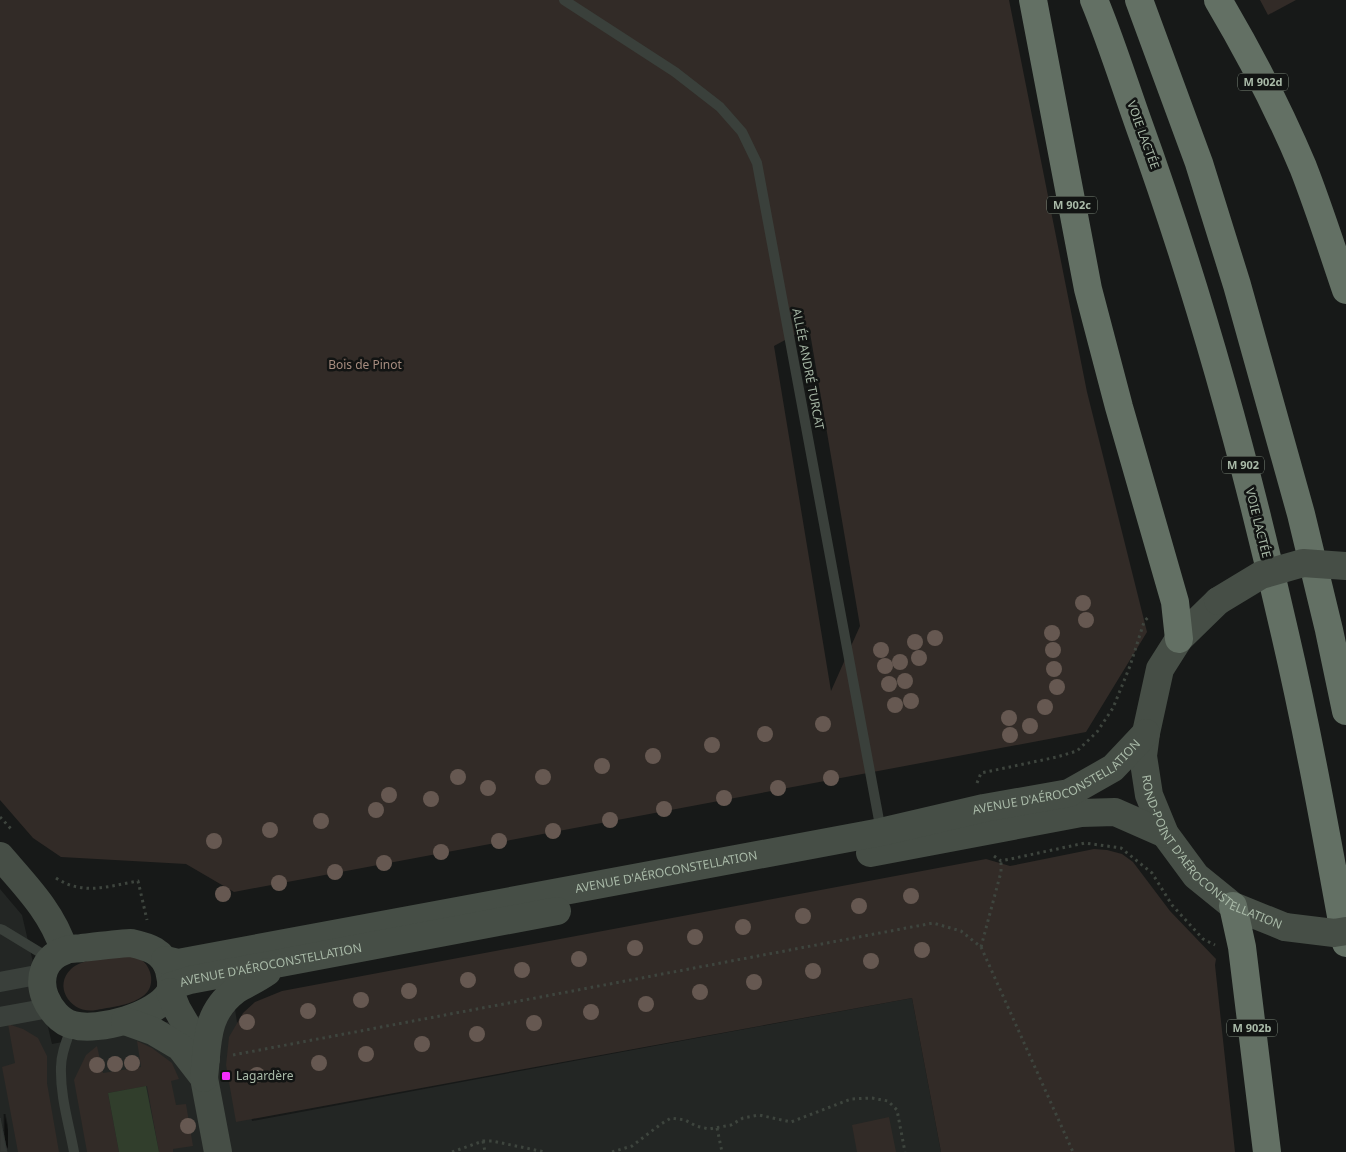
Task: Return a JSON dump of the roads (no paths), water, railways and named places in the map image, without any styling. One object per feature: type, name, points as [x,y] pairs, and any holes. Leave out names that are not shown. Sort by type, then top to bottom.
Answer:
[{"type":"highway","name":"M 902c","points":[[1033,0],[1088,288],[1119,407],[1175,602],[1179,639]]},
{"type":"highway","name":"VOIE LACTÉE","points":[[1094,0],[1157,173],[1194,286],[1258,521],[1286,636],[1312,759],[1346,943]]},
{"type":"highway","points":[[1139,0],[1199,163],[1237,285],[1301,514],[1346,711]]},
{"type":"highway","name":"M 902d","points":[[1218,0],[1272,100],[1302,167],[1346,290]]},
{"type":"highway","name":"M 902b","points":[[1233,906],[1242,947],[1268,1152]]},
{"type":"street","name":"ROND-POINT D'AÉROCONSTELLATION","points":[[1346,566],[1302,563],[1261,575],[1218,601],[1179,639],[1160,670],[1146,733],[1143,756],[1149,795],[1165,834],[1196,876],[1233,906],[1285,927],[1334,933],[1346,931]]},
{"type":"street","name":"AVENUE D'AÉROCONSTELLATION","points":[[166,960],[178,963],[881,832],[984,808],[1069,794],[1113,768],[1146,733]]},
{"type":"street","name":"AVENUE D'AÉROCONSTELLATION","points":[[170,989],[190,980],[1081,813],[1114,812],[1165,834]]},
{"type":"street","points":[[0,856],[46,912],[59,933],[42,990],[49,1008],[58,1017],[72,1025],[89,1026],[126,1021],[144,1014],[159,1004],[170,989]]},
{"type":"street","points":[[0,982],[52,961],[132,943],[155,950],[166,960],[170,989],[176,1010],[213,1064]]},
{"type":"street","points":[[218,1152],[213,1064],[206,1044],[209,1030],[220,1005],[236,990],[280,963]]},
{"type":"street","points":[[0,1017],[49,1008]]},
{"type":"street","points":[[126,1021],[153,1030],[213,1064]]},
{"type":"lane","name":"ALLÉE ANDRÉ TURCAT","points":[[564,0],[675,72],[720,107],[742,132],[757,163],[881,832]]},
{"type":"lane","points":[[0,929],[52,961]]},
{"type":"lane","points":[[72,1025],[64,1046],[61,1086],[74,1152]]},
{"type":"place","name":"Lagardère","points":[[226,1076]]},
{"type":"park label","name":"Bois de Pinot","points":[[365,365]]}]
